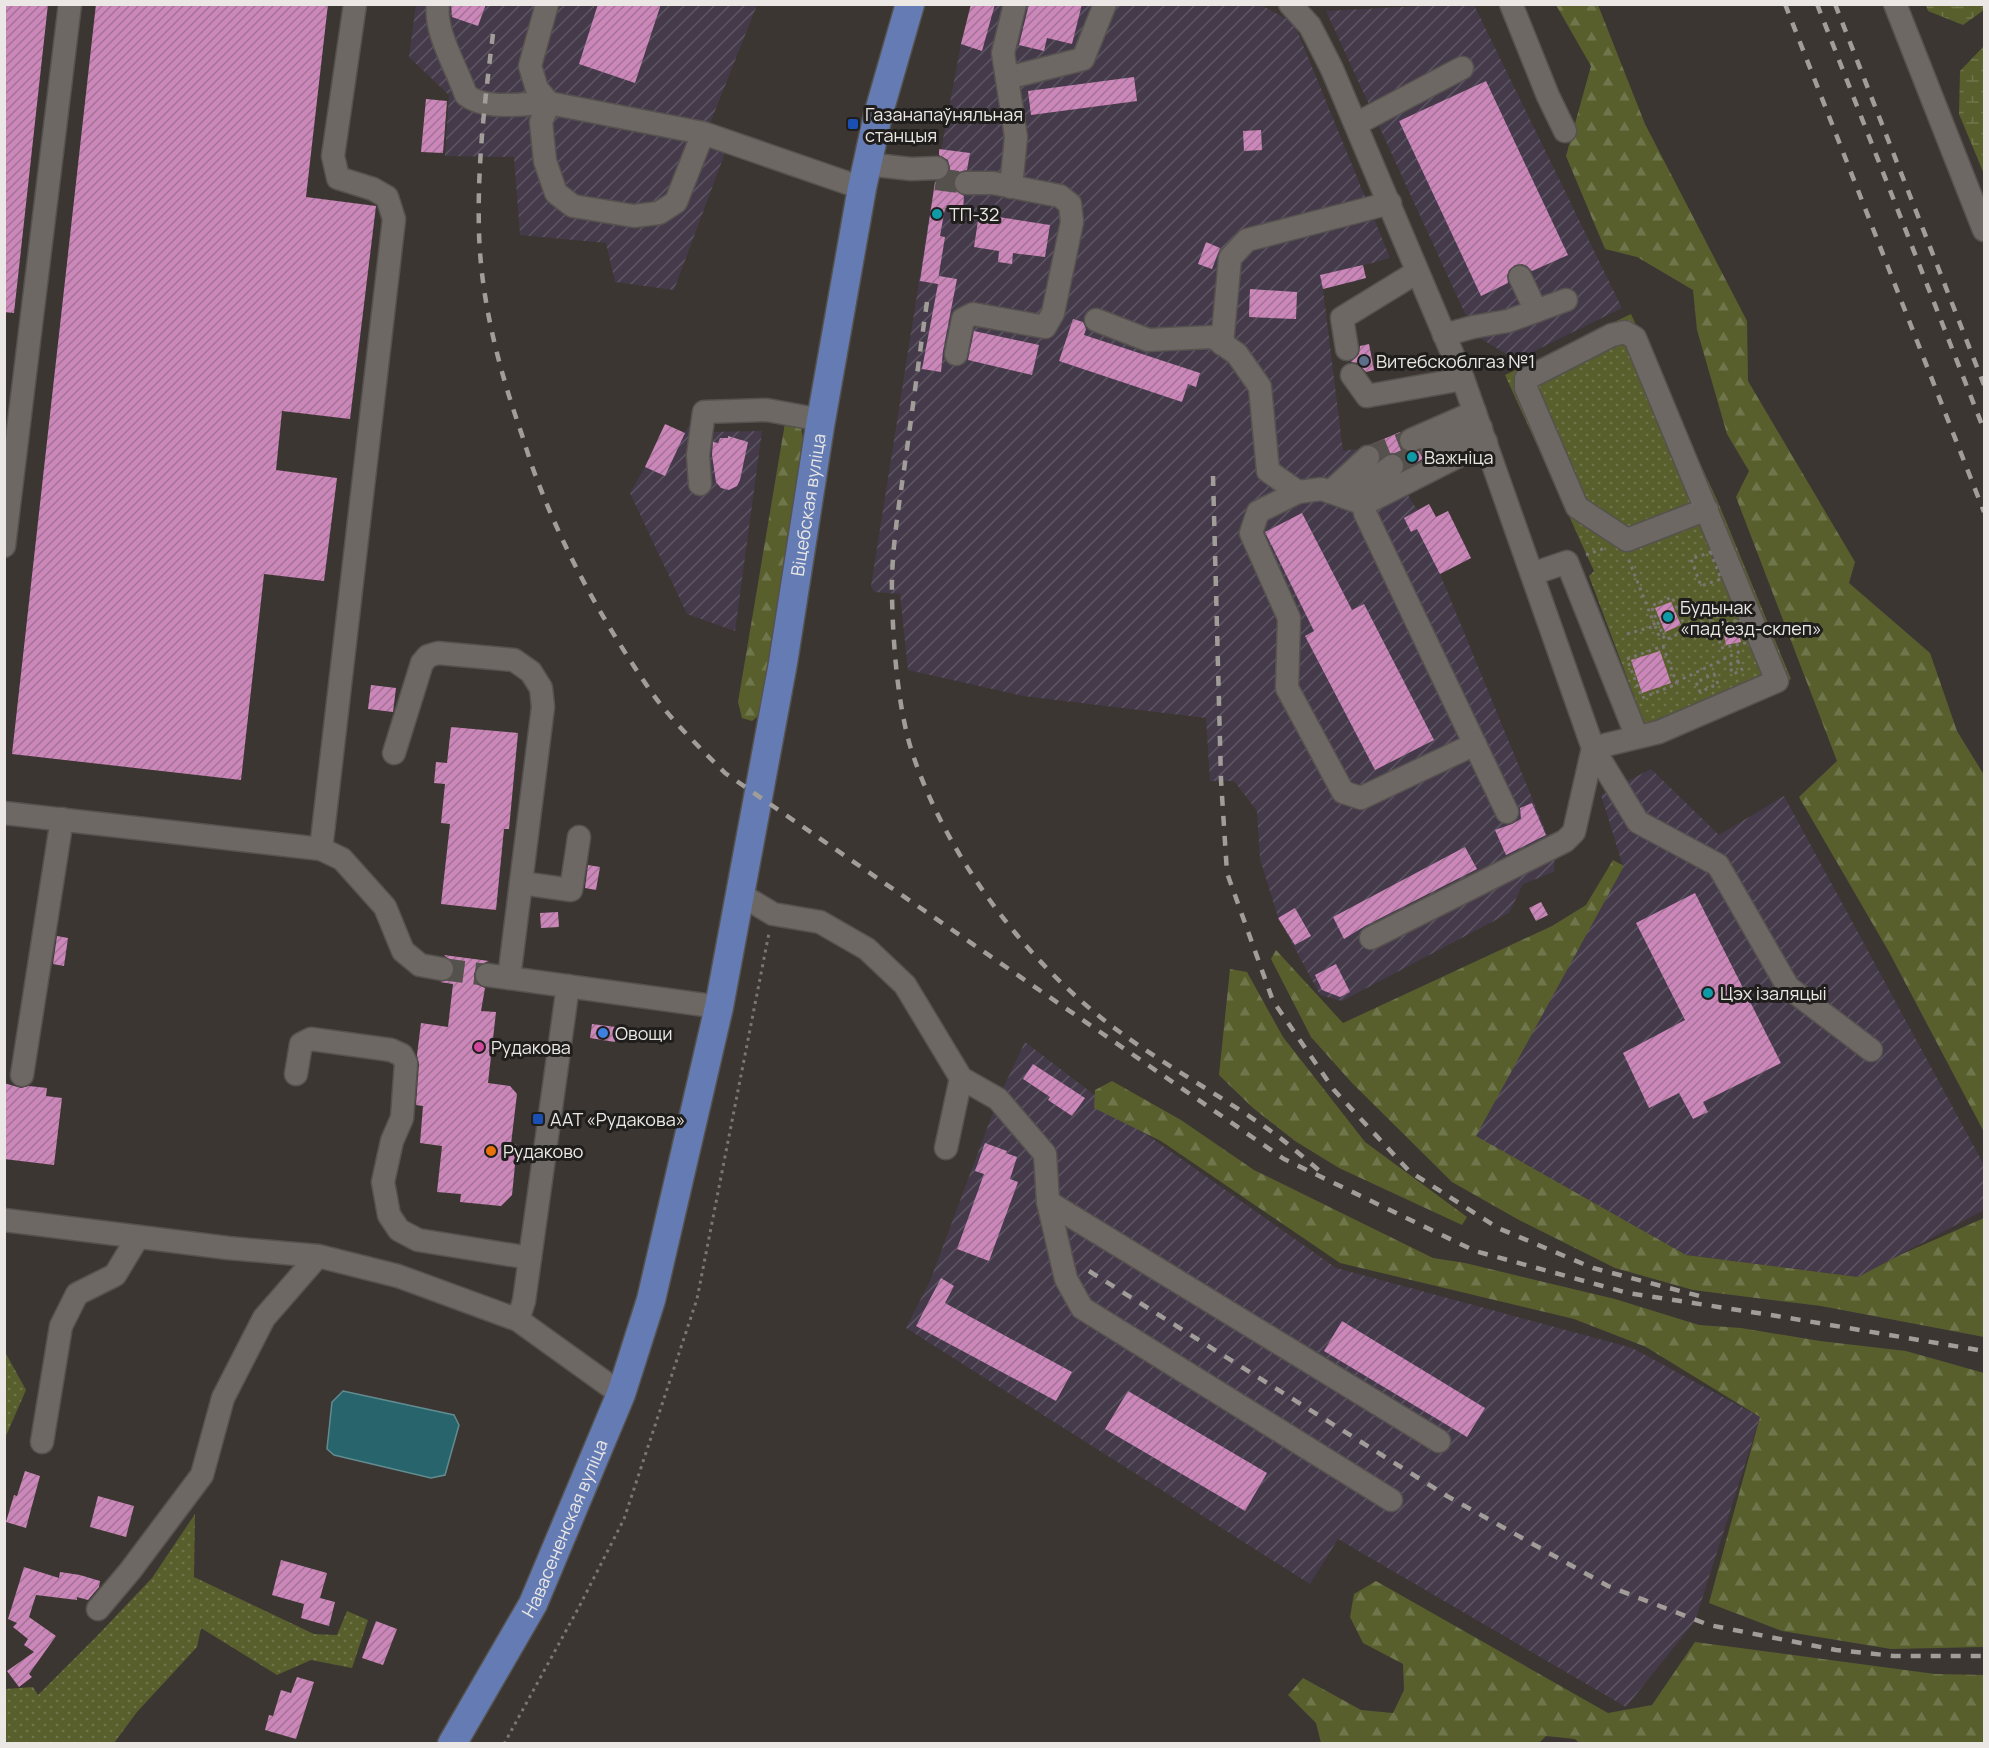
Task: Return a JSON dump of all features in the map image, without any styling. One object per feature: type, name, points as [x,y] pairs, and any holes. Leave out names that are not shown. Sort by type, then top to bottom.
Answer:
[{"type":"main road","name":"Віцебская вуліца","points":[[651,1300],[719,1007],[783,663],[821,420],[864,176],[878,115],[910,4]]},
{"type":"main road","name":"Навасененская вуліца","points":[[452,1743],[533,1605],[621,1394],[651,1300]]},
{"type":"street","points":[[4,546],[70,4]]},
{"type":"street","points":[[321,849],[394,219],[387,196],[338,178],[333,156],[355,4]]},
{"type":"street","points":[[438,4],[439,27],[466,95],[475,102],[486,105],[549,103],[703,133],[864,176],[911,169],[936,174]]},
{"type":"street","points":[[547,4],[530,66],[537,89],[549,103]]},
{"type":"street","points":[[1002,185],[1016,137],[1004,53],[1015,4]]},
{"type":"street","points":[[1007,78],[1083,59],[1105,4]]},
{"type":"street","points":[[1511,4],[1548,96],[1565,131]]},
{"type":"street","points":[[1895,4],[1984,230]]},
{"type":"street","points":[[1296,6],[1310,26],[1332,69],[1463,379],[1593,748],[1638,822],[1718,865],[1788,987],[1871,1050]]},
{"type":"street","points":[[1356,124],[1462,68]]},
{"type":"street","points":[[549,103],[541,122],[545,161],[556,193],[573,206],[634,216],[659,213],[676,202],[703,133]]},
{"type":"street","points":[[956,354],[963,319],[973,314],[1045,327],[1053,313],[1072,222],[1070,204],[1060,196],[967,177]]},
{"type":"street","points":[[1222,344],[1230,258],[1247,240],[1390,203]]},
{"type":"street","points":[[1347,349],[1342,318],[1417,272]]},
{"type":"street","points":[[1520,277],[1536,311]]},
{"type":"street","points":[[1444,335],[1508,321],[1566,300]]},
{"type":"street","points":[[1096,320],[1148,340],[1213,337],[1237,354],[1260,387],[1268,471],[1298,492]]},
{"type":"street","points":[[1593,748],[1659,732],[1777,681],[1753,643],[1707,508],[1635,338],[1625,332],[1612,335],[1526,379],[1526,388],[1577,507],[1624,542],[1707,508]]},
{"type":"street","points":[[1352,375],[1366,396],[1463,379]]},
{"type":"street","points":[[700,484],[698,455],[704,412],[766,410],[821,420]]},
{"type":"street","points":[[1411,440],[1481,427]]},
{"type":"street","points":[[1432,449],[1481,427]]},
{"type":"street","points":[[1348,498],[1481,427]]},
{"type":"street","points":[[1348,498],[1368,457]]},
{"type":"street","points":[[1348,498],[1392,466]]},
{"type":"street","points":[[1475,744],[1361,798],[1343,792],[1287,688],[1289,618],[1251,534],[1258,512],[1298,492],[1322,489],[1348,498],[1365,513],[1475,744],[1507,812]]},
{"type":"street","points":[[1532,573],[1567,562],[1637,737]]},
{"type":"street","points":[[394,753],[418,674],[422,663],[428,656],[438,653],[514,660],[531,672],[541,688],[543,707],[509,978]]},
{"type":"street","points":[[1371,939],[1565,841],[1574,832],[1593,748]]},
{"type":"street","points":[[4,813],[321,849],[342,859],[385,907],[403,951],[420,964],[442,969]]},
{"type":"street","points":[[22,1075],[62,819]]},
{"type":"street","points":[[521,883],[571,890],[579,837]]},
{"type":"street","points":[[740,894],[773,914],[820,922],[867,949],[905,985],[961,1078],[998,1099],[1045,1154],[1048,1202],[1066,1279],[1082,1308],[1391,1500]]},
{"type":"street","points":[[487,975],[719,1007]]},
{"type":"street","points":[[518,1320],[524,1301],[568,986]]},
{"type":"street","points":[[296,1074],[301,1044],[311,1039],[391,1050],[402,1055],[406,1063],[402,1118],[392,1141],[383,1182],[389,1215],[399,1230],[418,1240],[530,1258]]},
{"type":"street","points":[[946,1148],[961,1078]]},
{"type":"street","points":[[1048,1202],[1439,1440]]},
{"type":"street","points":[[4,1220],[228,1248],[318,1256],[398,1276],[518,1320],[621,1394]]},
{"type":"street","points":[[42,1442],[61,1326],[77,1294],[115,1275],[138,1237]]},
{"type":"street","points":[[98,1609],[130,1571],[202,1475],[223,1398],[264,1318],[318,1256]]},
{"type":"path","points":[[1567,562],[1624,542],[1659,636],[1664,634]]},
{"type":"path","points":[[1711,552],[1721,579],[1701,586],[1691,560],[1711,552]]},
{"type":"path","points":[[1676,682],[1663,646],[1664,634],[1651,606],[1672,597],[1686,629]]},
{"type":"path","points":[[1665,640],[1725,613]]},
{"type":"path","points":[[1740,620],[1753,643],[1721,648],[1716,624],[1740,620]]},
{"type":"path","points":[[1627,634],[1655,626]]},
{"type":"path","points":[[1663,646],[1628,659],[1642,698],[1732,657],[1753,643]]},
{"type":"path","points":[[1732,657],[1733,663]]},
{"type":"path","points":[[1738,661],[1742,670],[1733,674],[1729,665],[1733,663],[1738,661]]},
{"type":"path","points":[[1702,670],[1705,678]]},
{"type":"path","points":[[1714,674],[1718,684],[1700,692],[1696,682],[1705,678],[1714,674]]},
{"type":"path","points":[[504,1743],[624,1519],[697,1299],[773,914]]},
{"type":"shaded area","points":[[416,5],[757,5],[709,126],[732,134],[674,290],[615,282],[606,243],[520,235],[514,157],[445,156],[449,95],[409,57]]},
{"type":"shaded area","points":[[971,5],[1261,5],[1294,23],[1390,258],[1358,267],[1361,280],[1323,289],[1343,451],[1364,448],[1407,429],[1414,446],[1429,440],[1436,457],[1396,475],[1417,510],[1429,504],[1433,512],[1430,514],[1432,519],[1448,511],[1471,558],[1440,574],[1555,854],[1554,872],[1523,884],[1509,913],[1342,1001],[1320,995],[1278,917],[1260,859],[1257,811],[1234,781],[1210,781],[1206,718],[1023,696],[908,670],[900,594],[874,592],[871,586],[934,187],[961,44]]},
{"type":"shaded area","points":[[1474,5],[1622,308],[1516,360],[1480,338],[1468,320],[1326,11]]},
{"type":"shaded area","points":[[665,424],[684,433],[689,426],[709,432],[762,431],[735,631],[687,614],[630,493]]},
{"type":"shaded area","points":[[1651,769],[1719,835],[1784,796],[1984,1165],[1984,1210],[1858,1277],[1686,1255],[1475,1136],[1623,866],[1601,795]]},
{"type":"shaded area","points":[[1025,1042],[1143,1132],[1336,1268],[1632,1348],[1760,1417],[1695,1621],[1626,1707],[1338,1539],[1310,1584],[906,1328],[930,1281],[998,1099]]},
{"type":"green space","points":[[1556,5],[1598,5],[1645,124],[1747,321],[1748,381],[1855,562],[1849,583],[1930,653],[1957,731],[1984,775],[1984,1132],[1889,952],[1799,797],[1837,761],[1736,497],[1749,471],[1727,434],[1697,330],[1693,290],[1637,257],[1605,249],[1566,156],[1591,66]]},
{"type":"green space","points":[[1926,5],[1984,5],[1984,10],[1963,25],[1928,11]]},
{"type":"green space","points":[[1984,46],[1984,174],[1959,114],[1960,71]]},
{"type":"green space","points":[[1631,314],[1718,502],[1791,679],[1650,739],[1589,576],[1594,571],[1505,375]]},
{"type":"green space","points":[[785,423],[801,427],[805,450],[762,713],[752,721],[742,718],[738,702]]},
{"type":"green space","points":[[1613,860],[1624,866],[1476,1136],[1686,1255],[1858,1277],[1900,1255],[1984,1218],[1984,1337],[1821,1306],[1693,1290],[1615,1268],[1519,1220],[1452,1182],[1352,1083],[1311,1037],[1271,959],[1276,950],[1343,1023],[1552,926],[1586,905]]},
{"type":"green space","points":[[1230,969],[1247,972],[1283,1037],[1365,1142],[1467,1217],[1462,1225],[1339,1168],[1295,1141],[1253,1108],[1219,1075]]},
{"type":"green space","points":[[1112,1081],[1181,1120],[1254,1170],[1433,1258],[1465,1263],[1615,1299],[1699,1325],[1741,1328],[1820,1341],[1906,1351],[1984,1373],[1984,1647],[1891,1649],[1782,1631],[1709,1603],[1760,1417],[1646,1347],[1574,1319],[1340,1263],[1161,1141],[1094,1108],[1095,1090]]},
{"type":"green space","points":[[5,1352],[26,1390],[5,1438]]},
{"type":"green space","points":[[195,1514],[194,1577],[314,1634],[337,1635],[347,1611],[368,1620],[352,1668],[311,1660],[277,1675],[201,1628],[197,1647],[137,1712],[114,1743],[15,1744],[5,1741],[5,1689],[33,1687],[38,1695],[152,1578]]},
{"type":"green space","points":[[1376,1581],[1608,1713],[1652,1705],[1695,1642],[1935,1674],[1984,1675],[1984,1743],[1580,1744],[1575,1739],[1546,1736],[1538,1744],[1321,1743],[1316,1723],[1288,1695],[1303,1678],[1361,1710],[1393,1713],[1404,1690],[1403,1664],[1363,1643],[1350,1617],[1354,1594]]},
{"type":"water","points":[[343,1391],[454,1415],[459,1425],[445,1475],[431,1478],[334,1455],[327,1449],[332,1402]]},
{"type":"building","points":[[4,4],[48,4],[14,313],[4,312]]},
{"type":"building","points":[[96,4],[328,4],[306,197],[376,206],[350,419],[282,411],[276,470],[337,478],[324,581],[264,574],[241,780],[12,754]]},
{"type":"building","points":[[451,4],[486,4],[478,26],[452,17]]},
{"type":"building","points":[[598,4],[661,4],[635,83],[579,64]]},
{"type":"building","points":[[971,4],[995,4],[982,51],[961,44]]},
{"type":"building","points":[[1029,4],[1082,4],[1072,44],[1047,38],[1044,51],[1019,45]]},
{"type":"building","points":[[1134,77],[1137,101],[1031,115],[1028,91]]},
{"type":"building","points":[[1486,81],[1568,255],[1532,271],[1522,264],[1515,265],[1509,270],[1508,283],[1481,296],[1399,121]]},
{"type":"building","points":[[426,99],[447,101],[443,153],[421,152]]},
{"type":"building","points":[[1261,130],[1262,150],[1244,151],[1243,131]]},
{"type":"building","points":[[939,149],[970,153],[967,170],[959,172],[953,182],[955,190],[964,196],[963,210],[945,208],[940,236],[945,237],[938,280],[939,276],[957,279],[941,372],[922,369],[938,284],[920,281],[935,182],[949,175],[948,160],[939,155]]},
{"type":"building","points":[[979,214],[1050,225],[1045,257],[1013,253],[1012,264],[998,262],[999,251],[974,247]]},
{"type":"building","points":[[1206,242],[1220,248],[1212,269],[1198,264]]},
{"type":"building","points":[[1363,265],[1366,278],[1323,289],[1320,275]]},
{"type":"building","points":[[1250,289],[1297,292],[1296,319],[1249,317]]},
{"type":"building","points":[[1073,319],[1083,322],[1086,329],[1084,335],[1200,373],[1196,387],[1188,384],[1182,402],[1059,361]]},
{"type":"building","points":[[974,331],[1039,345],[1032,375],[968,360]]},
{"type":"building","points":[[1369,344],[1374,370],[1366,372],[1358,363],[1351,362],[1359,354],[1360,346]]},
{"type":"building","points":[[665,424],[685,433],[665,476],[645,467]]},
{"type":"building","points":[[1400,432],[1399,446],[1410,453],[1419,451],[1423,459],[1405,468],[1403,458],[1398,454],[1390,453],[1381,457],[1378,448],[1372,444]]},
{"type":"building","points":[[728,436],[748,442],[740,480],[737,486],[729,490],[721,488],[716,482],[712,455],[713,442],[718,443],[720,438],[728,438]]},
{"type":"building","points":[[1429,504],[1436,517],[1448,511],[1471,558],[1440,574],[1417,529],[1411,532],[1404,518]]},
{"type":"building","points":[[1302,513],[1352,610],[1364,604],[1434,740],[1375,770],[1305,636],[1314,631],[1265,532]]},
{"type":"building","name":"Будынак «падʼезд-склеп»","points":[[1671,602],[1681,625],[1665,632],[1655,608]]},
{"type":"building","points":[[1736,623],[1741,642],[1726,645],[1722,626]]},
{"type":"building","points":[[1660,651],[1671,683],[1642,693],[1631,660]]},
{"type":"building","points":[[371,685],[396,688],[393,712],[368,709]]},
{"type":"building","points":[[451,727],[518,733],[509,829],[504,829],[496,910],[441,904],[450,824],[441,823],[445,784],[434,783],[436,762],[447,763]]},
{"type":"building","points":[[1532,803],[1546,835],[1506,855],[1495,830],[1521,819],[1520,808]]},
{"type":"building","points":[[1465,847],[1477,869],[1344,939],[1333,917]]},
{"type":"building","points":[[588,865],[600,867],[596,890],[585,888]]},
{"type":"building","name":"Цэх ізаляцыі","points":[[1695,893],[1781,1063],[1703,1102],[1708,1112],[1693,1119],[1679,1093],[1649,1108],[1623,1053],[1685,1020],[1636,923]]},
{"type":"building","points":[[1541,902],[1548,915],[1536,921],[1529,908]]},
{"type":"building","points":[[1295,908],[1311,936],[1295,945],[1278,918]]},
{"type":"building","points":[[558,912],[559,927],[541,928],[540,913]]},
{"type":"building","points":[[57,936],[68,938],[64,966],[53,964]]},
{"type":"building","points":[[444,955],[489,961],[477,966],[474,974],[478,985],[485,988],[481,1011],[496,1012],[488,1083],[510,1086],[517,1094],[511,1144],[517,1145],[512,1195],[501,1206],[460,1202],[461,1194],[437,1192],[442,1146],[420,1143],[423,1106],[416,1105],[419,1064],[417,1055],[421,1023],[448,1027],[453,984],[440,982],[452,978],[455,971],[454,964]]},
{"type":"building","points":[[1336,964],[1350,992],[1340,997],[1322,990],[1315,975]]},
{"type":"building","name":"Овощи","points":[[592,1024],[616,1027],[615,1042],[590,1038]]},
{"type":"building","points":[[1033,1064],[1085,1098],[1072,1116],[1048,1100],[1050,1097],[1023,1079]]},
{"type":"building","points":[[4,1083],[21,1088],[29,1086],[47,1088],[46,1096],[62,1098],[54,1165],[4,1159]]},
{"type":"building","points":[[985,1143],[1017,1157],[1010,1179],[1018,1182],[989,1261],[957,1249],[984,1174],[975,1171]]},
{"type":"building","points":[[941,1278],[954,1286],[945,1303],[1072,1372],[1056,1401],[916,1326]]},
{"type":"building","points":[[1342,1321],[1485,1408],[1467,1437],[1324,1351]]},
{"type":"building","points":[[1128,1391],[1267,1473],[1245,1511],[1105,1429]]},
{"type":"building","points":[[25,1471],[40,1476],[26,1528],[6,1522],[14,1495],[17,1496]]},
{"type":"building","points":[[98,1496],[134,1506],[126,1537],[90,1527]]},
{"type":"building","points":[[281,1560],[327,1573],[320,1598],[335,1602],[329,1626],[301,1618],[304,1604],[272,1595]]},
{"type":"building","points":[[24,1567],[59,1578],[60,1572],[100,1581],[99,1587],[88,1600],[77,1597],[77,1600],[36,1595],[29,1617],[56,1636],[29,1674],[32,1677],[19,1687],[7,1671],[34,1652],[24,1645],[28,1639],[13,1627],[17,1623],[8,1619]]},
{"type":"building","points":[[376,1621],[397,1629],[383,1665],[362,1658]]},
{"type":"building","points":[[297,1677],[314,1682],[296,1739],[265,1730],[269,1715],[273,1716],[281,1690],[291,1693]]},
{"type":"tunnel","points":[[936,179],[966,183]]},
{"type":"tunnel","points":[[1368,457],[1411,440]]},
{"type":"tunnel","points":[[1392,466],[1432,449]]},
{"type":"tunnel","points":[[442,969],[487,975]]},
{"type":"railway","points":[[1785,4],[1984,512]]},
{"type":"railway","points":[[1817,4],[1984,430]]},
{"type":"railway","points":[[1835,4],[1984,385]]},
{"type":"railway","points":[[493,34],[480,157],[480,258],[487,310],[514,410],[549,510],[604,617],[660,704],[725,773],[1284,1159],[1475,1251],[1628,1293],[1984,1351]]},
{"type":"railway","points":[[927,302],[895,533],[892,596],[900,700],[914,758],[929,797],[971,873],[996,909],[1053,975],[1117,1030],[1285,1141],[1321,1172]]},
{"type":"railway","points":[[1213,476],[1221,780],[1227,873],[1273,1001],[1334,1090],[1409,1171],[1498,1228],[1593,1268],[1707,1298]]},
{"type":"railway","points":[[1089,1271],[1447,1496],[1608,1586],[1709,1625],[1836,1650],[1894,1656],[1984,1656]]},
{"type":"place","name":"Газанапаўняльная станцыя","points":[[853,124]]},
{"type":"place","name":"ТП-32","points":[[937,214]]},
{"type":"place","name":"Витебскоблгаз №1","points":[[1364,361]]},
{"type":"place","name":"Важніца","points":[[1412,457]]},
{"type":"place","name":"Будынак «падʼезд-склеп»","points":[[1668,617]]},
{"type":"place","name":"Цэх ізаляцыі","points":[[1708,993]]},
{"type":"place","name":"Овощи","points":[[603,1033]]},
{"type":"place","name":"Рудакова","points":[[479,1047]]},
{"type":"place","name":"ААТ «Рудакова»","points":[[538,1119]]},
{"type":"place","name":"Рудаково","points":[[491,1151]]}]
